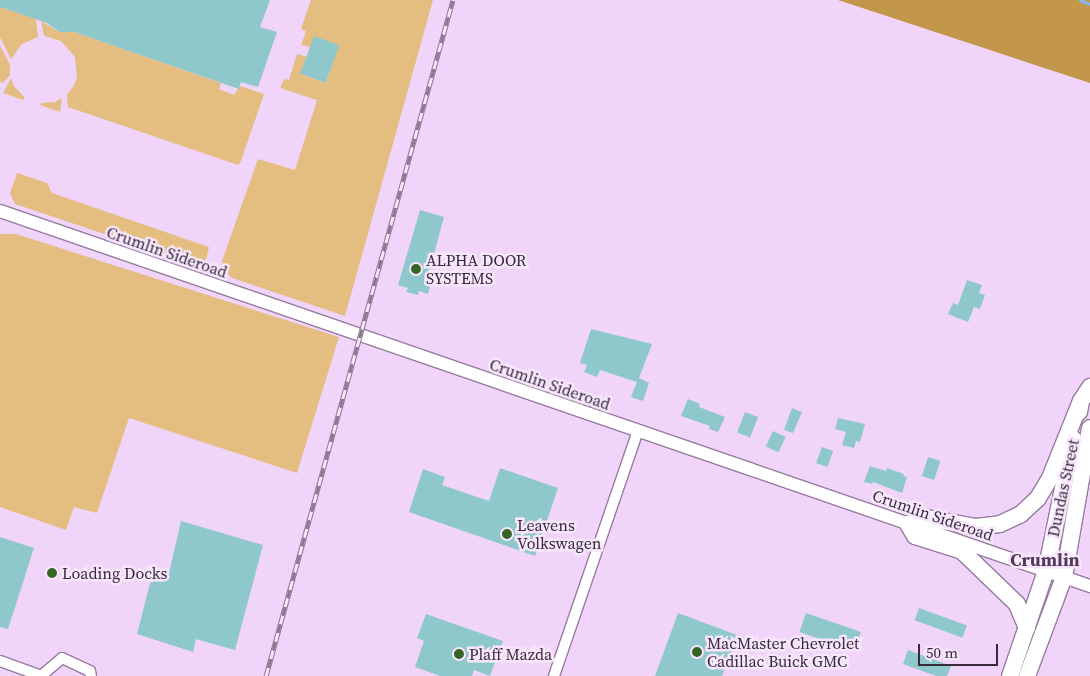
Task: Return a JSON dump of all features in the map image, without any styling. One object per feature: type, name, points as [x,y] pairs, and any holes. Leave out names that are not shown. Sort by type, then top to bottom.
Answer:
[{"type":"main road","points":[[1026,628],[1017,604],[962,551],[915,536],[908,524],[927,518],[976,527],[1000,524],[1021,514],[1038,498],[1050,478],[1086,394]]},
{"type":"main road","name":"Dundas Street","points":[[1010,676],[1046,571],[1086,394]]},
{"type":"main road","name":"Dundas Street","points":[[1027,676],[1064,577],[1090,428]]},
{"type":"street","name":"Crumlin Sideroad","points":[[0,211],[1090,586]]},
{"type":"street","points":[[554,676],[638,431]]},
{"type":"street","points":[[0,661],[42,676],[62,658],[90,671],[92,676]]},
{"type":"shaded area","points":[[311,0],[433,0],[345,316],[232,278],[224,270],[222,261],[258,159],[295,170],[317,100],[280,88],[284,79],[289,80],[297,54],[307,57],[301,74],[326,83],[338,45],[310,47],[301,45],[306,31],[301,29]]},
{"type":"shaded area","points":[[838,0],[1090,0],[1090,83]]},
{"type":"shaded area","points":[[0,7],[36,19],[38,37],[22,44],[11,59],[0,37]]},
{"type":"shaded area","points":[[41,21],[59,32],[74,32],[221,83],[219,89],[234,95],[240,86],[264,94],[241,161],[238,165],[68,107],[67,94],[77,78],[75,57],[61,41],[44,36]]},
{"type":"shaded area","points":[[0,45],[10,65],[10,75],[3,83],[0,82]]},
{"type":"shaded area","points":[[11,78],[14,86],[25,98],[23,100],[3,93]]},
{"type":"shaded area","points":[[62,98],[60,112],[40,105],[41,103],[55,102]]},
{"type":"shaded area","points":[[17,173],[47,183],[52,193],[209,247],[206,260],[197,265],[15,204],[10,193]]},
{"type":"shaded area","points":[[0,234],[16,234],[339,337],[297,473],[129,418],[97,513],[74,507],[66,530],[0,507]]},
{"type":"building","points":[[0,0],[270,0],[260,27],[277,32],[258,87],[241,82],[239,89],[74,32],[59,32],[47,23],[0,7]]},
{"type":"building","points":[[314,36],[339,45],[326,83],[300,74]]},
{"type":"building","points":[[420,210],[444,217],[429,272],[434,274],[428,294],[419,291],[418,295],[406,292],[408,288],[398,285]]},
{"type":"building","points":[[967,280],[982,285],[979,293],[985,295],[980,309],[974,307],[968,322],[948,314],[953,303],[958,305]]},
{"type":"building","points":[[591,329],[652,344],[639,378],[649,383],[643,401],[631,397],[637,382],[600,370],[597,377],[584,372],[587,365],[580,363]]},
{"type":"building","points":[[688,399],[700,404],[699,407],[725,417],[718,432],[709,429],[710,426],[681,416]]},
{"type":"building","points":[[792,408],[802,412],[793,433],[784,430]]},
{"type":"building","points":[[745,412],[758,417],[750,438],[737,433]]},
{"type":"building","points":[[838,418],[865,424],[860,442],[856,441],[854,448],[842,445],[846,432],[835,429]]},
{"type":"building","points":[[773,431],[786,437],[779,452],[766,446]]},
{"type":"building","points":[[822,447],[833,451],[827,467],[816,463]]},
{"type":"building","points":[[928,457],[940,461],[934,480],[922,476]]},
{"type":"building","points":[[870,466],[886,471],[887,468],[904,474],[903,476],[907,477],[902,493],[873,482],[872,484],[864,482]]},
{"type":"building","name":"Leavens Volkswagen","points":[[500,468],[558,488],[535,556],[409,512],[423,469],[445,477],[442,485],[489,501]]},
{"type":"building","points":[[181,521],[263,545],[235,650],[196,639],[193,652],[137,634],[154,568],[169,573]]},
{"type":"building","points":[[0,537],[34,548],[8,629],[0,627]]},
{"type":"building","points":[[919,608],[967,625],[962,638],[915,620]]},
{"type":"building","name":"MacMaster Chevrolet Cadillac Buick GMC","points":[[678,613],[737,635],[722,676],[655,676]]},
{"type":"building","points":[[806,613],[861,632],[854,651],[799,632]]},
{"type":"building","name":"Plaff Mazda","points":[[426,614],[503,641],[490,676],[474,670],[472,676],[440,676],[415,667],[424,641],[417,638]]},
{"type":"building","points":[[908,650],[951,666],[947,676],[936,676],[903,664]]},
{"type":"waterway","points":[[1080,0],[1090,4]]},
{"type":"railway","points":[[266,676],[453,0]]},
{"type":"place","name":"ALPHA DOOR SYSTEMS","points":[[416,269]]},
{"type":"place","name":"Leavens Volkswagen","points":[[507,534]]},
{"type":"place","name":"Loading Docks","points":[[52,573]]},
{"type":"place","name":"MacMaster Chevrolet Cadillac Buick GMC","points":[[697,652]]},
{"type":"place","name":"Plaff Mazda","points":[[459,654]]},
{"type":"district","name":"Crumlin","points":[[1045,560]]}]
